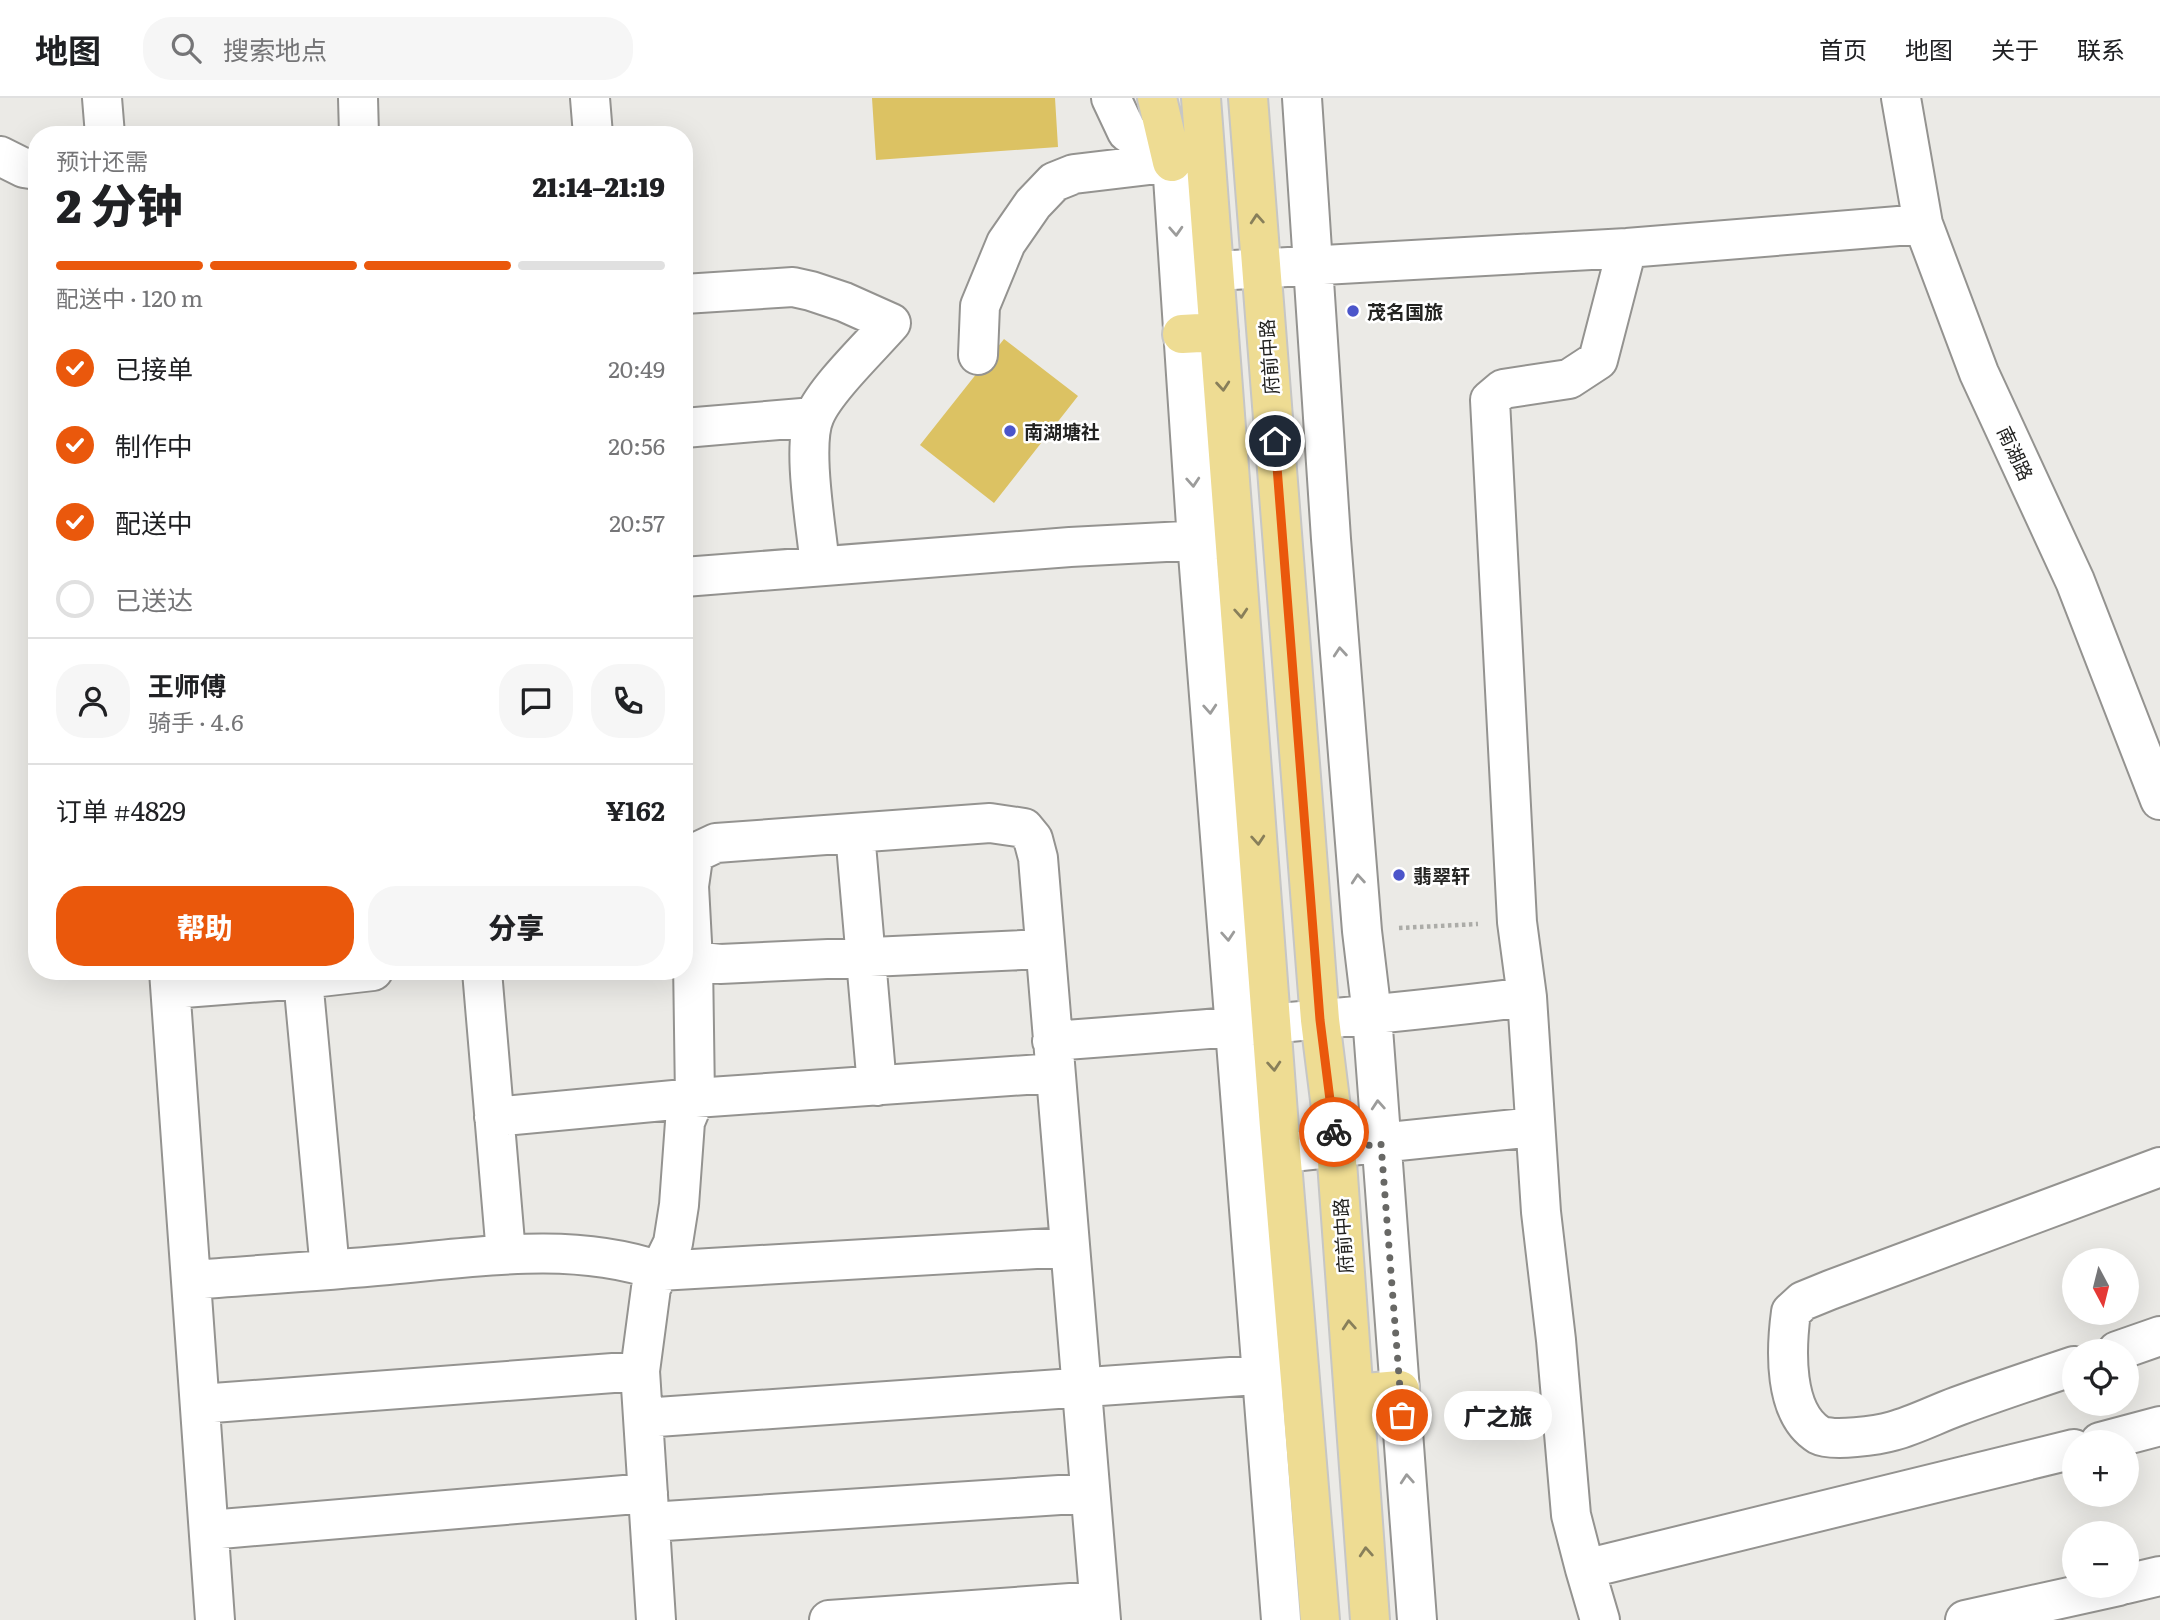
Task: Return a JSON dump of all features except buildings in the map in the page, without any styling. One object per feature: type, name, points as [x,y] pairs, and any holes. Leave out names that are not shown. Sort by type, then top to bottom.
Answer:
[{"type":"main road","points":[[1157,98],[1189,160],[1214,271],[1201,333],[1235,539],[1253,1026],[1282,1153],[1320,1620]]},
{"type":"main road","points":[[1189,160],[1201,98]]},
{"type":"main road","name":"府前中路","points":[[1248,98],[1320,1020],[1336,1149],[1370,1620]]},
{"type":"main road","points":[[1354,1394],[1400,1390]]},
{"type":"street","points":[[102,98],[104,126]]},
{"type":"street","points":[[358,98],[359,126]]},
{"type":"street","points":[[590,98],[592,126]]},
{"type":"street","points":[[1111,98],[1127,132],[1189,160]]},
{"type":"street","points":[[1302,98],[1330,525],[1418,1620]]},
{"type":"street","name":"南湖路","points":[[1901,98],[1923,224],[1979,373],[2075,581],[2160,800]]},
{"type":"street","points":[[0,156],[28,169]]},
{"type":"street","points":[[1189,160],[1201,333],[1197,541],[1253,1026],[1263,1376],[1281,1620]]},
{"type":"street","points":[[978,355],[980,306],[1006,243],[1033,204],[1054,182],[1074,174],[1189,160]]},
{"type":"street","points":[[1214,271],[1627,248],[1923,224]]},
{"type":"street","points":[[1600,1620],[1571,1515],[1556,1340],[1541,1212],[1527,997],[1517,922],[1490,400],[1503,389],[1569,379],[1598,360],[1627,248]]},
{"type":"street","points":[[693,293],[793,287],[844,302],[891,323],[822,402],[814,417],[810,459],[820,566]]},
{"type":"street","points":[[693,427],[814,417]]},
{"type":"street","points":[[693,576],[1070,547],[1235,539]]},
{"type":"street","points":[[693,858],[699,851],[716,843],[990,823],[1024,828],[1033,839],[1038,858],[1100,1611],[829,1620]]},
{"type":"street","points":[[855,833],[877,1086]]},
{"type":"street","points":[[693,961],[720,964],[1044,949]]},
{"type":"street","points":[[170,980],[215,1620]]},
{"type":"street","points":[[303,980],[330,1270]]},
{"type":"street","points":[[483,980],[506,1254]]},
{"type":"street","points":[[656,1620],[640,1371],[651,1288],[673,1243],[679,1205],[685,1122],[695,1098],[690,980]]},
{"type":"street","points":[[494,1117],[695,1098],[877,1086],[1253,1026],[1527,997]]},
{"type":"street","points":[[1282,1153],[1535,1127]]},
{"type":"street","points":[[2062,1370],[1891,1432],[1847,1438],[1822,1437],[1804,1423],[1795,1404],[1788,1366],[1791,1312],[1803,1301],[1830,1290],[2160,1167]]},
{"type":"street","points":[[191,1280],[506,1254],[614,1259],[659,1271],[1070,1247]]},
{"type":"street","points":[[2139,1344],[2160,1336]]},
{"type":"street","points":[[200,1404],[640,1371]]},
{"type":"street","points":[[643,1418],[1301,1372]]},
{"type":"street","points":[[2139,1432],[2160,1426]]},
{"type":"street","points":[[1585,1569],[2062,1452]]},
{"type":"street","points":[[209,1530],[649,1507],[1090,1493]]},
{"type":"street","points":[[2139,1581],[2160,1576]]},
{"type":"street","points":[[1965,1620],[2065,1598]]},
{"type":"path","points":[[1362,930],[1517,922]]},
{"type":"way so far","points":[[1334,1132],[1336,1149],[1381,1144],[1402,1415]]},
{"type":"place","name":"茂名国旅","points":[[1353,311]]},
{"type":"place","name":"南湖塘社","points":[[1010,431]]},
{"type":"place","name":"翡翠轩","points":[[1399,875]]},
{"type":"place","name":"广之旅","points":[[1402,1415]]},
{"type":"route","points":[[1275,441],[1320,1020],[1334,1132]]}]
